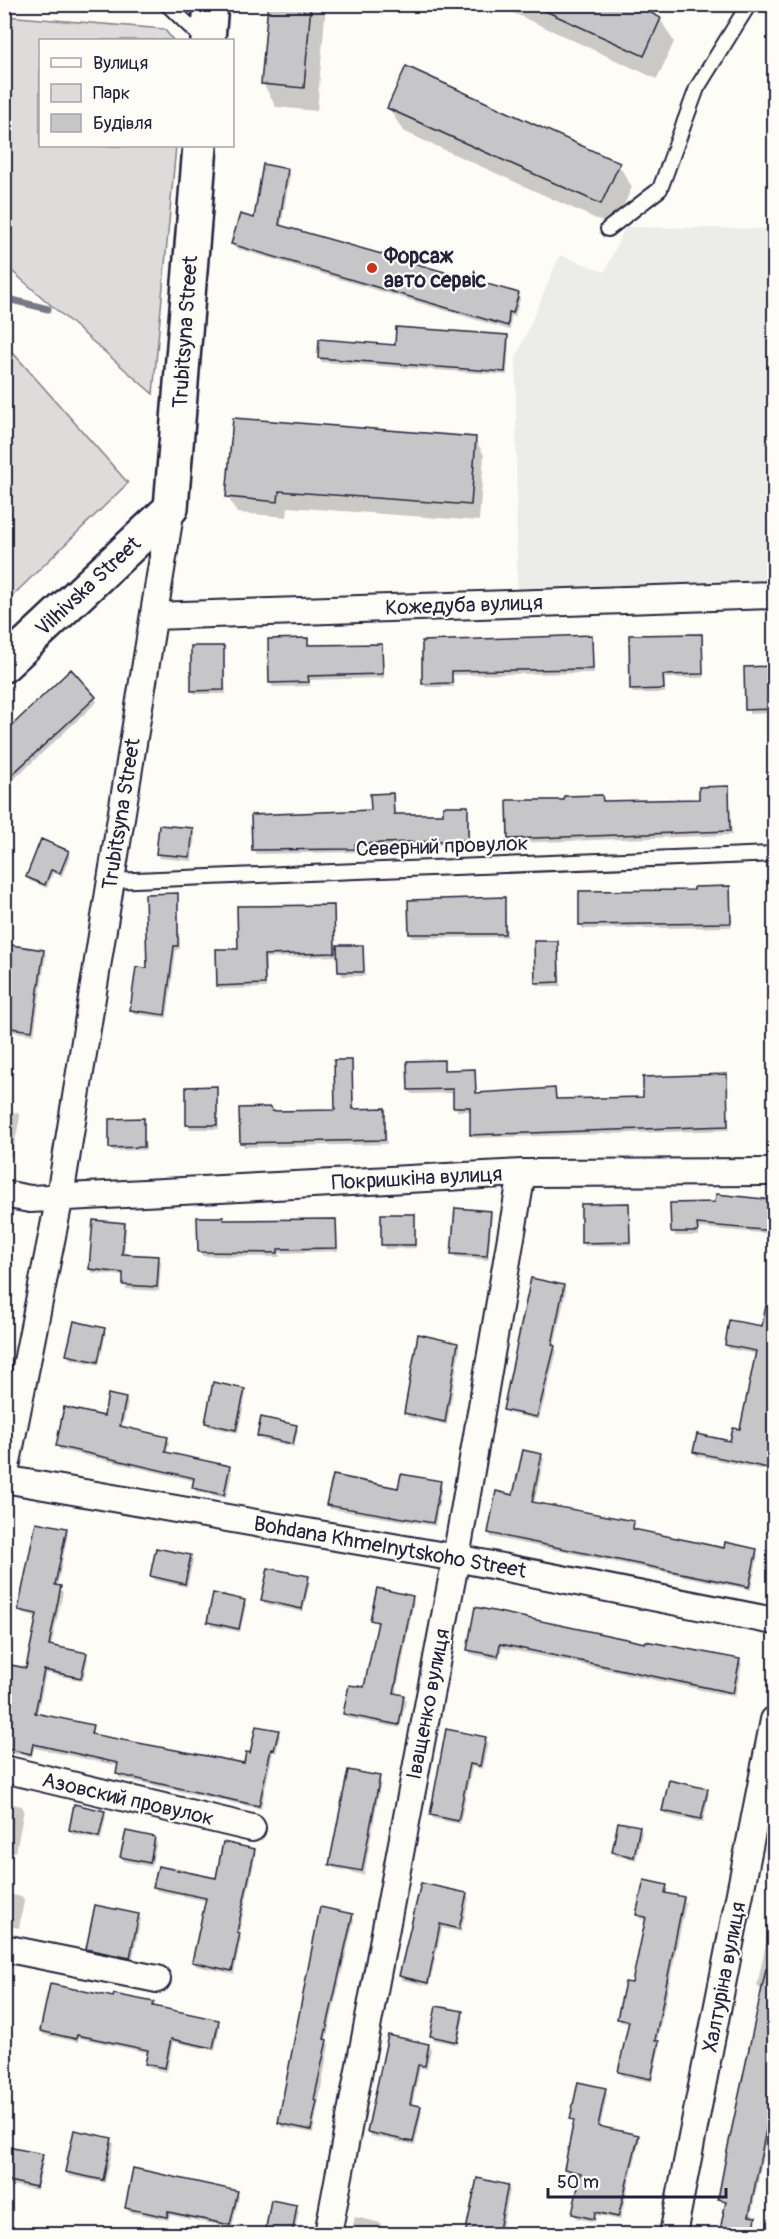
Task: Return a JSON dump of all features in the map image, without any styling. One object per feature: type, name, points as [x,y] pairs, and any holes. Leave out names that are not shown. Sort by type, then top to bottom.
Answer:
[{"type":"street","points":[[208,39],[211,4]]},
{"type":"street","name":"Trubitsyna Street","points":[[4,1478],[60,1196],[171,508],[200,147]]},
{"type":"street","name":"Vilhivska Street","points":[[4,665],[171,508]]},
{"type":"street","name":"Кожедуба вулиця","points":[[154,616],[774,595]]},
{"type":"street","name":"Покришкіна вулиця","points":[[4,1194],[30,1199],[522,1173],[774,1172]]},
{"type":"street","name":"Іващенко вулиця","points":[[328,2235],[456,1558],[522,1173]]},
{"type":"street","name":"Bohdana Khmelnytskoho Street","points":[[4,1478],[456,1558],[774,1621]]},
{"type":"street","name":"Халтуріна вулиця","points":[[673,2235],[774,1720]]},
{"type":"street","name":"Азовский провулок","points":[[4,1770],[252,1828]]},
{"type":"street","points":[[4,1948],[157,1979]]},
{"type":"lane","points":[[166,4],[203,39]]},
{"type":"lane","points":[[608,229],[660,189],[697,88],[749,4]]},
{"type":"lane","name":"Северний провулок","points":[[111,881],[774,854]]},
{"type":"shaded area","points":[[625,227],[774,229],[774,580],[517,589],[516,358],[560,255],[605,272]]},
{"type":"green space","points":[[5,16],[164,29],[172,39],[39,39],[39,147],[176,147],[153,394],[5,265]]},
{"type":"green space","points":[[5,351],[14,354],[128,483],[5,603]]},
{"type":"building","points":[[268,4],[311,4],[304,88],[261,84]]},
{"type":"building","points":[[530,4],[633,4],[661,18],[644,56]]},
{"type":"building","points":[[406,66],[620,163],[601,204],[387,108]]},
{"type":"building","name":"Форсаж авто сервіс","points":[[263,164],[288,169],[279,225],[519,293],[513,313],[509,312],[508,326],[231,244],[240,214],[254,218]]},
{"type":"building","points":[[396,327],[508,335],[505,372],[318,358],[319,339],[395,345]]},
{"type":"building","points":[[233,418],[476,437],[471,505],[279,491],[278,502],[226,497]]},
{"type":"building","points":[[702,634],[703,674],[663,675],[664,689],[630,690],[629,635]]},
{"type":"building","points":[[592,635],[593,669],[452,671],[452,683],[422,684],[422,641]]},
{"type":"building","points":[[308,638],[308,645],[382,644],[383,674],[308,676],[309,682],[269,683],[268,639]]},
{"type":"building","points":[[191,646],[224,646],[224,690],[191,691]]},
{"type":"building","points":[[774,666],[774,709],[745,710],[744,667]]},
{"type":"building","points":[[71,669],[96,697],[4,782],[4,733]]},
{"type":"building","points":[[729,786],[730,831],[508,839],[507,800],[564,800],[564,796],[602,795],[603,801],[699,799],[699,787]]},
{"type":"building","points":[[393,793],[394,814],[443,814],[443,806],[468,806],[468,840],[355,844],[355,849],[252,850],[251,815],[371,810],[370,794]]},
{"type":"building","points":[[159,825],[193,828],[190,857],[156,854]]},
{"type":"building","points":[[41,839],[69,851],[60,873],[51,870],[45,885],[26,877]]},
{"type":"building","points":[[730,886],[731,923],[579,925],[579,891],[694,890],[694,887]]},
{"type":"building","points":[[178,893],[178,946],[174,946],[165,1015],[130,1010],[136,967],[147,968],[145,894]]},
{"type":"building","points":[[505,897],[505,934],[409,934],[408,900]]},
{"type":"building","points":[[334,905],[335,953],[264,955],[265,984],[217,986],[216,949],[238,949],[237,906]]},
{"type":"building","points":[[534,941],[558,941],[559,982],[535,983]]},
{"type":"building","points":[[4,944],[44,950],[32,1031],[4,1027]]},
{"type":"building","points":[[337,945],[363,945],[364,972],[338,972]]},
{"type":"building","points":[[334,1060],[352,1060],[353,1109],[385,1108],[385,1140],[240,1143],[239,1108],[271,1107],[272,1111],[335,1110]]},
{"type":"building","points":[[444,1060],[444,1070],[475,1069],[476,1093],[555,1088],[556,1099],[643,1097],[643,1077],[727,1074],[728,1126],[470,1135],[470,1107],[453,1107],[453,1089],[408,1090],[407,1061]]},
{"type":"building","points":[[217,1086],[217,1125],[186,1125],[186,1087]]},
{"type":"building","points":[[144,1118],[144,1147],[109,1148],[109,1119]]},
{"type":"building","points":[[716,1194],[774,1200],[774,1231],[697,1224],[698,1232],[671,1232],[670,1203],[715,1202]]},
{"type":"building","points":[[629,1203],[630,1242],[581,1243],[581,1204]]},
{"type":"building","points":[[455,1208],[491,1211],[487,1256],[451,1254]]},
{"type":"building","points":[[381,1214],[415,1214],[415,1245],[381,1245]]},
{"type":"building","points":[[197,1217],[223,1217],[223,1220],[336,1219],[337,1248],[278,1249],[278,1253],[198,1252]]},
{"type":"building","points":[[93,1220],[125,1223],[122,1254],[159,1256],[157,1287],[123,1285],[123,1273],[89,1269]]},
{"type":"building","points":[[531,1278],[564,1285],[552,1345],[555,1346],[537,1417],[503,1410]]},
{"type":"building","points":[[766,1305],[774,1306],[774,1456],[772,1469],[693,1452],[697,1434],[730,1441],[733,1428],[740,1429],[756,1351],[725,1345],[729,1320],[762,1326]]},
{"type":"building","points":[[74,1321],[105,1328],[98,1362],[66,1355]]},
{"type":"building","points":[[418,1334],[458,1343],[445,1422],[404,1413]]},
{"type":"building","points":[[213,1382],[245,1389],[236,1430],[205,1423]]},
{"type":"building","points":[[108,1394],[126,1398],[120,1426],[168,1437],[165,1452],[230,1466],[224,1495],[192,1488],[194,1478],[56,1446],[64,1407],[104,1416]]},
{"type":"building","points":[[261,1417],[297,1425],[293,1444],[257,1436]]},
{"type":"building","points":[[523,1450],[542,1454],[532,1502],[634,1521],[633,1529],[724,1548],[725,1542],[757,1549],[749,1587],[488,1533],[496,1491],[513,1495]]},
{"type":"building","points":[[401,1474],[441,1481],[433,1523],[326,1505],[333,1475],[398,1488]]},
{"type":"building","points":[[36,1522],[67,1528],[55,1585],[61,1586],[49,1645],[87,1653],[81,1678],[44,1670],[35,1713],[93,1725],[91,1734],[244,1763],[246,1752],[250,1753],[256,1726],[279,1730],[274,1750],[271,1749],[259,1806],[116,1774],[118,1763],[33,1744],[31,1754],[4,1748],[4,1719],[10,1692],[5,1691],[11,1665],[26,1668],[37,1614],[18,1610]]},
{"type":"building","points":[[156,1548],[191,1555],[185,1584],[150,1576]]},
{"type":"building","points":[[268,1568],[309,1576],[302,1609],[261,1600]]},
{"type":"building","points":[[377,1588],[413,1596],[394,1693],[404,1695],[399,1725],[343,1714],[349,1685],[364,1687],[378,1622],[370,1620]]},
{"type":"building","points":[[213,1593],[245,1600],[239,1629],[207,1622]]},
{"type":"building","points":[[475,1607],[645,1643],[645,1641],[740,1659],[733,1693],[500,1644],[498,1656],[467,1650]]},
{"type":"building","points":[[446,1729],[486,1737],[480,1766],[470,1764],[458,1821],[430,1815]]},
{"type":"building","points":[[348,1770],[380,1776],[362,1871],[329,1865]]},
{"type":"building","points":[[669,1780],[708,1789],[701,1819],[662,1811]]},
{"type":"building","points":[[74,1804],[105,1811],[99,1837],[69,1830]]},
{"type":"building","points":[[618,1822],[640,1826],[634,1857],[612,1852]]},
{"type":"building","points":[[126,1831],[155,1837],[150,1863],[120,1857]]},
{"type":"building","points":[[223,1842],[255,1849],[237,1932],[240,1933],[232,1971],[192,1962],[206,1898],[153,1887],[158,1866],[216,1878]]},
{"type":"building","points":[[644,1880],[667,1885],[665,1893],[684,1897],[655,2040],[659,2041],[651,2079],[618,2072],[629,2021],[617,2019],[625,1982],[632,1983],[646,1917],[636,1915]]},
{"type":"building","points":[[421,1883],[467,1893],[459,1929],[440,1924],[428,1983],[399,1976]]},
{"type":"building","points":[[95,1905],[139,1914],[130,1958],[86,1949]]},
{"type":"building","points":[[320,1907],[353,1914],[324,2039],[327,2040],[314,2100],[317,2101],[311,2130],[278,2123]]},
{"type":"building","points":[[766,1969],[774,1970],[774,2089],[749,2216],[756,2217],[753,2235],[719,2235],[726,2201],[718,2199]]},
{"type":"building","points":[[50,1984],[113,1997],[114,1994],[154,2002],[153,2006],[219,2020],[213,2048],[171,2039],[165,2068],[145,2064],[148,2050],[77,2035],[76,2039],[40,2031]]},
{"type":"building","points":[[436,2006],[463,2011],[457,2042],[430,2036]]},
{"type":"building","points":[[388,2035],[429,2044],[425,2066],[418,2065],[410,2104],[421,2106],[413,2142],[367,2132]]},
{"type":"building","points":[[578,2082],[606,2088],[598,2126],[639,2135],[618,2217],[595,2212],[594,2219],[572,2214],[581,2173],[564,2169],[574,2120],[570,2119]]},
{"type":"building","points":[[74,2130],[112,2138],[103,2180],[65,2172]]},
{"type":"building","points":[[8,2147],[43,2154],[36,2187],[4,2180]]},
{"type":"building","points":[[133,2168],[238,2191],[230,2225],[168,2212],[167,2217],[125,2208]]},
{"type":"building","points":[[477,2178],[508,2185],[498,2235],[465,2235]]},
{"type":"building","points":[[271,2200],[297,2205],[292,2235],[265,2233]]},
{"type":"waterway","points":[[4,298],[48,309]]},
{"type":"place","name":"Форсаж авто сервіс","points":[[372,268]]}]
